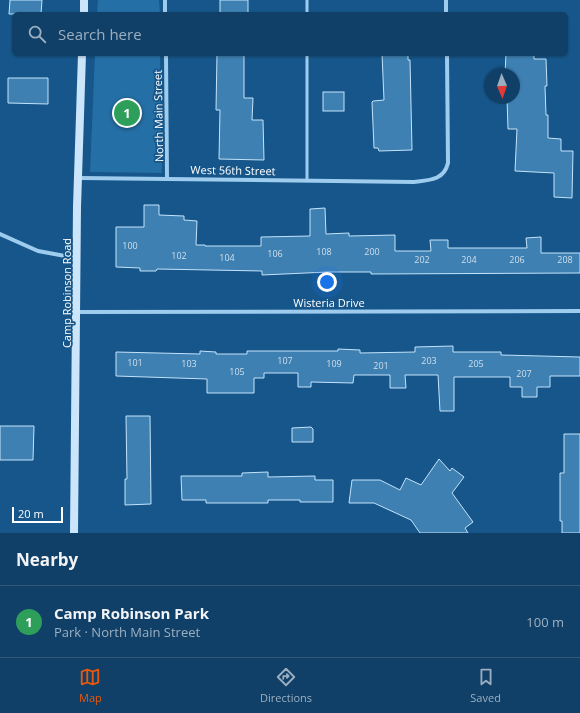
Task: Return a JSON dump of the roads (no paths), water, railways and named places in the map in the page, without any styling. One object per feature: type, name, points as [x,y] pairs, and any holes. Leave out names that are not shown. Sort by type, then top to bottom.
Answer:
[{"type":"main road","points":[[84,0],[84,12]]},
{"type":"main road","name":"Camp Robinson Road","points":[[74,533],[77,312],[76,258],[82,56]]},
{"type":"street","points":[[165,0],[165,12]]},
{"type":"street","points":[[446,0],[446,12]]},
{"type":"street","name":"North Main Street","points":[[166,56],[168,178]]},
{"type":"street","name":"West 56th Street","points":[[78,178],[387,181],[432,180],[441,176],[446,171],[448,163],[446,56]]},
{"type":"street","points":[[0,235],[38,251],[76,258]]},
{"type":"street","name":"Wisteria Drive","points":[[77,312],[580,311]]},
{"type":"lane","points":[[307,0],[307,12]]},
{"type":"lane","points":[[307,56],[307,180]]},
{"type":"place","name":"Camp Robinson Park","points":[[127,113]]}]
